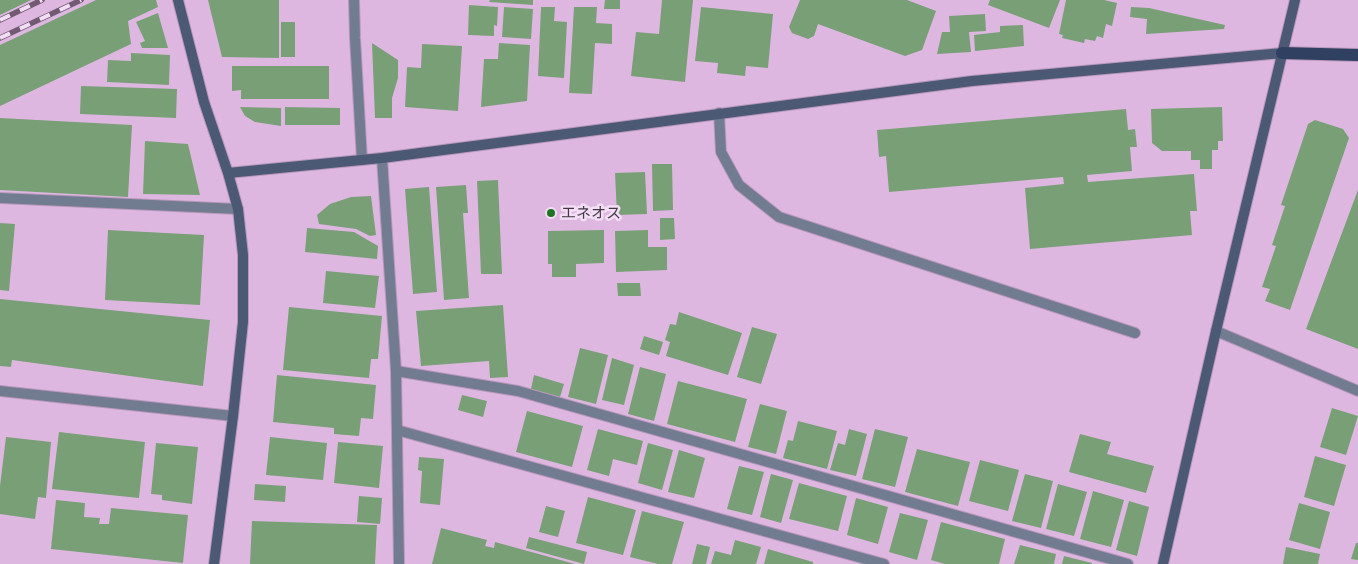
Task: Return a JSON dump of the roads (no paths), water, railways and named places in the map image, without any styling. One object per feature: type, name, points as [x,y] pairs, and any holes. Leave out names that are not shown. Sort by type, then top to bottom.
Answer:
[{"type":"main road","points":[[1282,53],[1358,54]]},
{"type":"street","points":[[178,0],[204,102],[238,209],[243,255],[243,322],[214,564]]},
{"type":"street","points":[[354,0],[362,160]]},
{"type":"street","points":[[1163,564],[1295,0]]},
{"type":"street","points":[[228,173],[382,158],[972,81],[1282,53]]},
{"type":"street","points":[[719,113],[721,152],[739,185],[779,217],[1135,333]]},
{"type":"street","points":[[382,158],[396,371],[399,564]]},
{"type":"street","points":[[0,198],[238,209]]},
{"type":"street","points":[[1216,331],[1358,391]]},
{"type":"street","points":[[396,371],[518,391],[1128,564]]},
{"type":"street","points":[[0,391],[233,416]]},
{"type":"street","points":[[397,430],[884,564]]},
{"type":"railway","points":[[0,20],[42,0]]},
{"type":"railway","points":[[0,38],[81,0]]},
{"type":"place","name":"エネオス","points":[[551,213]]}]
